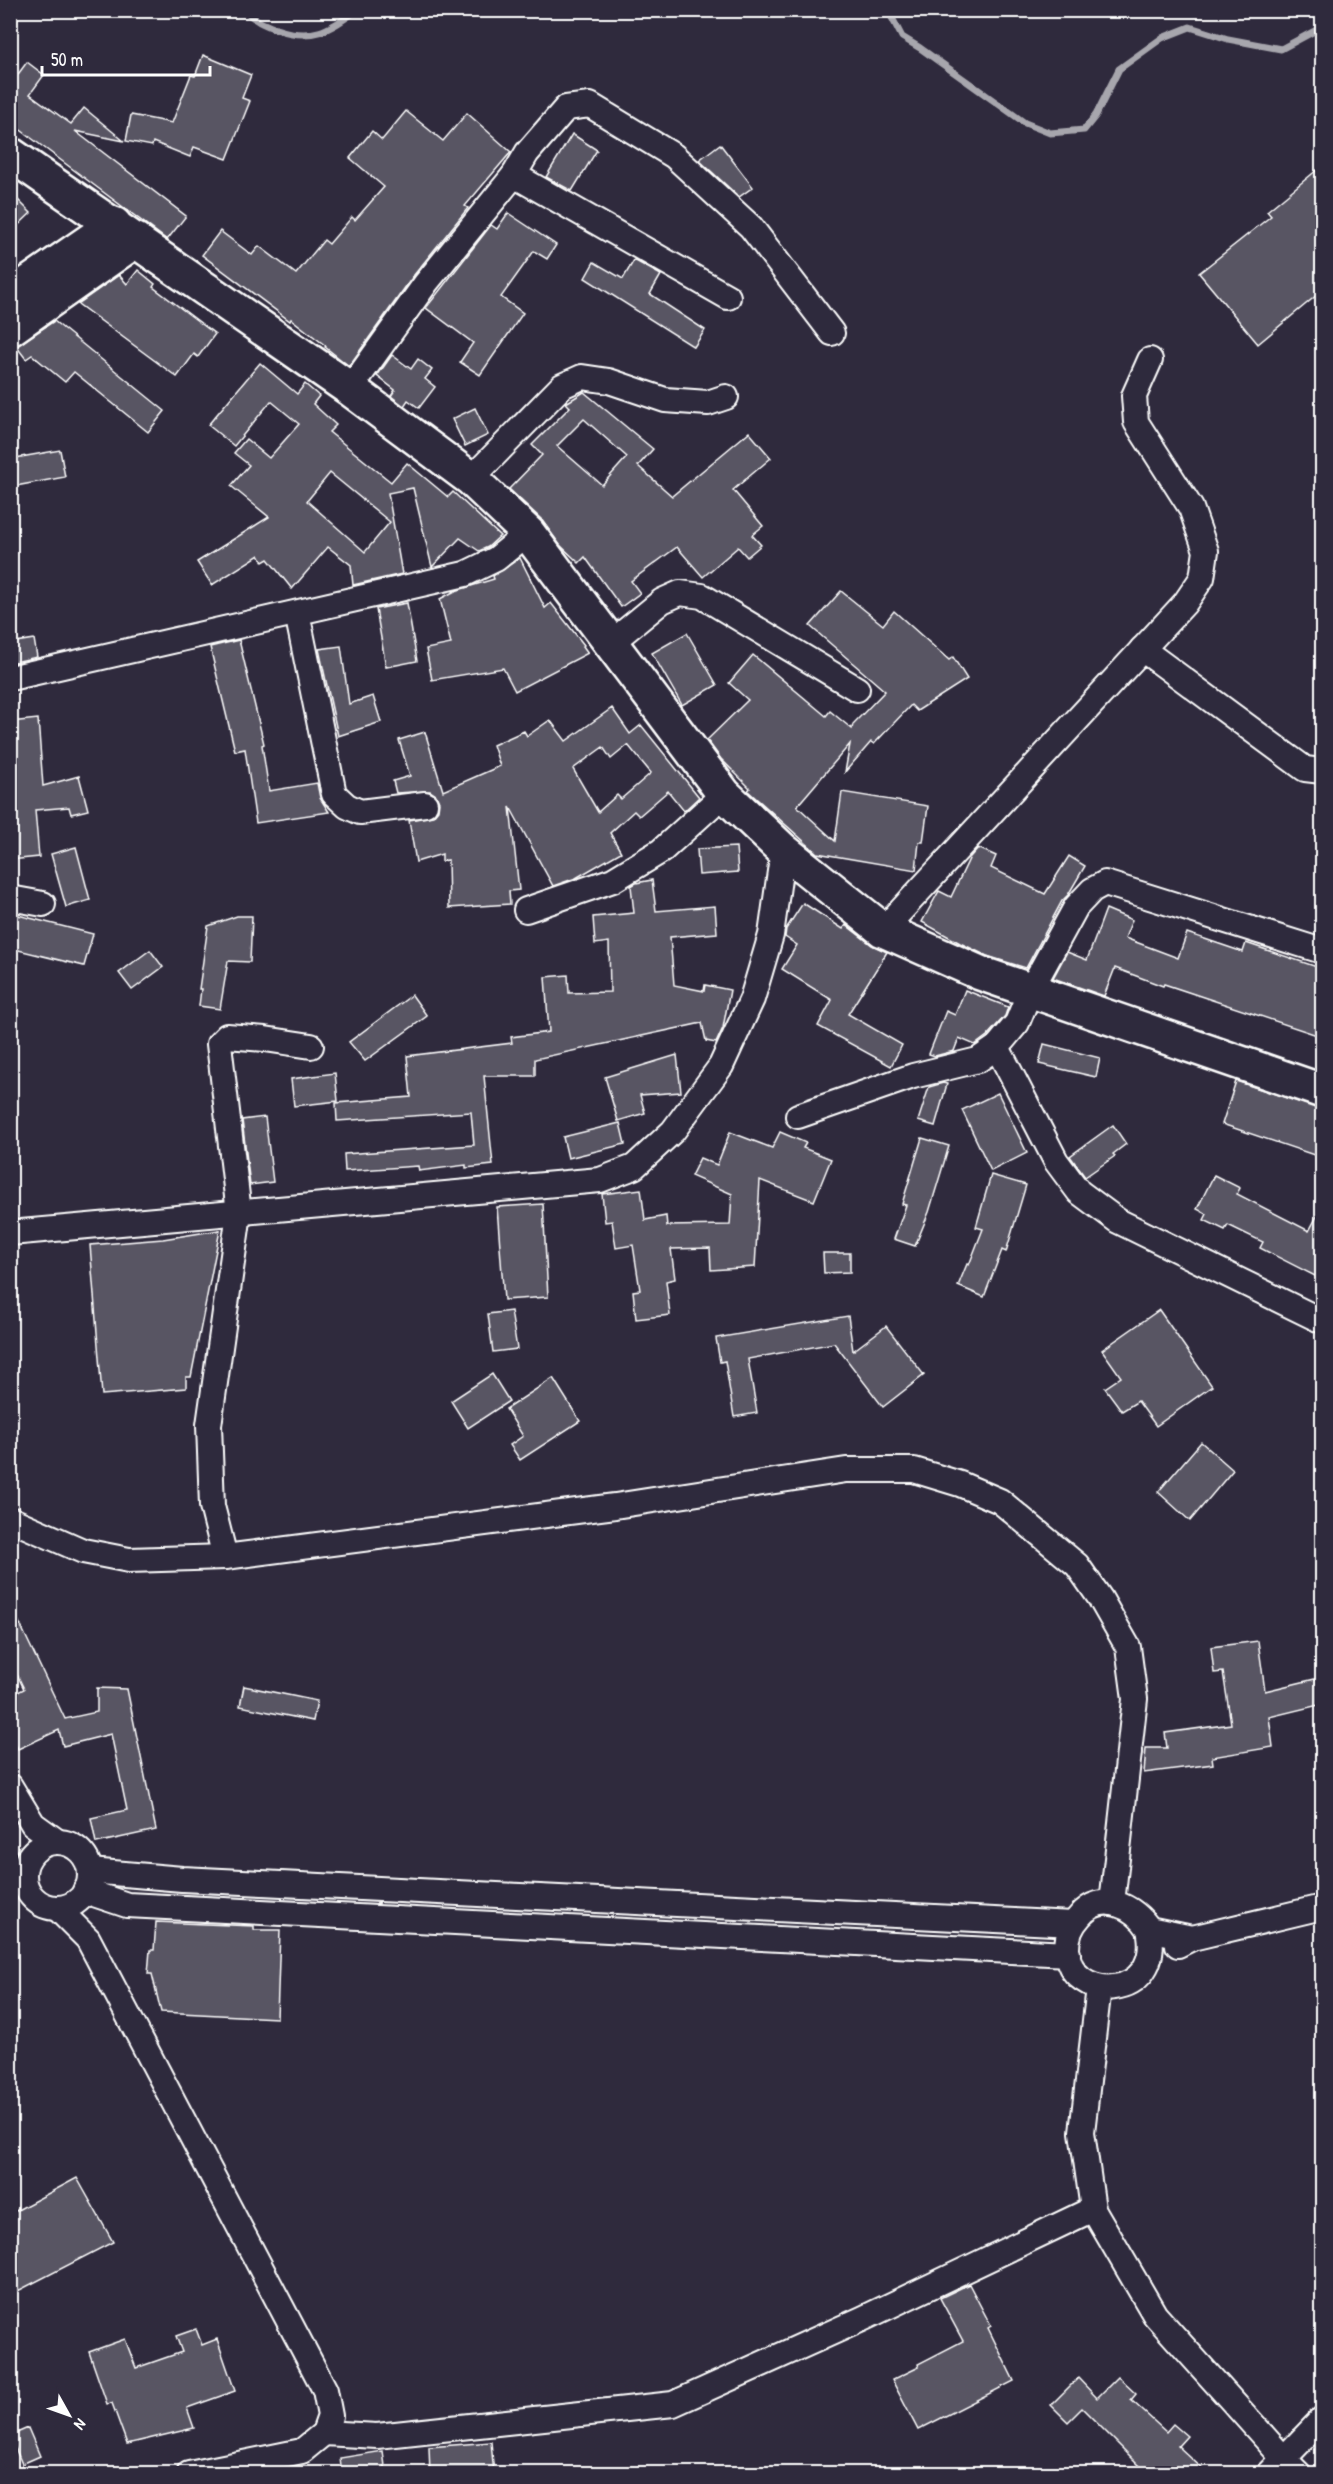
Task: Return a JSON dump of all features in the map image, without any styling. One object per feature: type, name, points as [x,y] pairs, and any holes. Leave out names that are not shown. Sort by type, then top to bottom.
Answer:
[{"type":"street","points":[[350,389],[426,283],[514,175],[527,153],[566,108],[590,105],[674,156],[742,219],[832,333]]},
{"type":"street","points":[[10,154],[350,389],[471,479],[528,533],[724,794],[783,850],[883,930],[980,974],[1323,1090]]},
{"type":"street","points":[[514,175],[728,297]]},
{"type":"street","points":[[10,296],[125,232]]},
{"type":"street","points":[[10,328],[125,232]]},
{"type":"street","points":[[883,930],[1185,603],[1202,578],[1206,551],[1191,508],[1136,422],[1134,396],[1150,360]]},
{"type":"street","points":[[471,479],[562,386],[582,377],[609,381],[665,400],[708,403],[726,397]]},
{"type":"street","points":[[10,678],[465,574],[496,559],[528,533]]},
{"type":"street","points":[[612,642],[662,601],[680,593],[702,596],[857,689]]},
{"type":"street","points":[[297,613],[334,794],[347,806],[360,812],[425,804]]},
{"type":"street","points":[[1142,649],[1305,769],[1323,771]]},
{"type":"street","points":[[526,910],[613,880],[661,851],[724,794]]},
{"type":"street","points":[[10,1233],[600,1180],[634,1167],[673,1131],[721,1066],[752,999],[771,934],[783,850]]},
{"type":"street","points":[[798,1116],[913,1076],[978,1060],[997,1047],[1017,1023],[1030,991],[1076,907],[1092,890],[1105,883],[1323,951]]},
{"type":"street","points":[[10,898],[43,904]]},
{"type":"street","points":[[225,1557],[212,1506],[209,1425],[239,1213],[219,1044],[227,1036],[311,1046]]},
{"type":"street","points":[[997,1047],[1056,1161],[1079,1192],[1118,1221],[1323,1320]]},
{"type":"street","points":[[10,1519],[83,1551],[129,1560],[225,1557],[615,1506],[846,1470],[914,1470],[960,1484],[1000,1502],[1077,1565],[1100,1598],[1128,1647],[1135,1699],[1112,1903]]},
{"type":"street","points":[[10,1786],[33,1824],[58,1842],[75,1847],[87,1862],[88,1939]]},
{"type":"street","points":[[33,1824],[21,1876],[39,1902],[57,1908],[66,1907],[86,1886],[182,1879],[1072,1924]]},
{"type":"street","points":[[21,1876],[40,1847],[58,1842]]},
{"type":"street","points":[[275,1912],[276,1884]]},
{"type":"street","points":[[86,1886],[104,1899],[127,1905],[1068,1954]]},
{"type":"street","points":[[544,1926],[545,1897]]},
{"type":"street","points":[[1112,1903],[1128,1907],[1140,1916],[1149,1929],[1152,1944],[1149,1960],[1142,1973],[1129,1983],[1114,1988],[1099,1987],[1084,1980],[1074,1969],[1068,1954],[1067,1939],[1072,1924],[1083,1912],[1097,1905],[1112,1903]]},
{"type":"street","points":[[1149,1960],[1192,1938],[1323,1907]]},
{"type":"street","points":[[57,1908],[88,1939],[325,2390],[330,2416],[324,2433],[302,2451],[189,2474]]},
{"type":"street","points":[[817,1940],[819,1911]]},
{"type":"street","points":[[1149,1929],[1192,1938]]},
{"type":"street","points":[[1099,1987],[1083,2133],[1093,2209],[1155,2315],[1284,2469],[1323,2419]]},
{"type":"street","points":[[324,2433],[377,2436],[673,2404],[862,2319],[1093,2209]]},
{"type":"building","points":[[203,55],[251,75],[242,98],[250,101],[227,159],[194,147],[190,157],[153,142],[152,146],[126,141],[131,115],[172,123],[191,75],[195,76]]},
{"type":"building","points":[[27,62],[44,75],[30,94],[71,124],[84,108],[124,141],[75,131],[186,216],[167,240],[10,122],[10,80],[13,81]]},
{"type":"building","points":[[406,111],[443,141],[467,113],[511,152],[465,206],[468,208],[414,275],[349,366],[291,319],[290,321],[202,255],[220,231],[252,255],[259,246],[296,274],[324,240],[329,244],[352,217],[355,220],[384,187],[350,158],[372,131],[382,140]]},
{"type":"building","points":[[572,134],[597,150],[572,191],[546,177]]},
{"type":"building","points":[[720,144],[753,187],[739,197],[699,160]]},
{"type":"building","points":[[1323,165],[1323,290],[1258,344],[1199,273],[1271,216],[1267,211]]},
{"type":"building","points":[[10,192],[31,213],[10,233]]},
{"type":"building","points":[[508,213],[556,245],[547,259],[534,251],[501,297],[523,313],[480,375],[460,362],[473,343],[426,308],[491,225],[497,229]]},
{"type":"building","points":[[634,260],[661,275],[650,294],[705,330],[694,347],[585,278],[594,262],[623,279]]},
{"type":"building","points":[[138,270],[155,284],[153,287],[215,334],[198,357],[194,354],[177,377],[78,304],[119,275],[127,284]]},
{"type":"building","points":[[54,321],[165,411],[148,432],[74,372],[65,382],[32,355],[26,359],[16,346]]},
{"type":"building","points":[[392,355],[411,369],[418,359],[432,370],[425,379],[435,387],[419,408],[408,400],[404,406],[391,396],[395,390],[377,376]]},
{"type":"building","points":[[260,363],[297,394],[305,384],[319,396],[313,404],[336,425],[329,432],[391,482],[407,463],[448,497],[453,492],[500,536],[488,547],[479,551],[460,538],[432,567],[413,488],[388,493],[402,574],[353,585],[351,565],[328,547],[292,589],[268,559],[263,562],[259,555],[212,585],[197,562],[269,517],[231,486],[249,465],[234,453],[246,439],[269,458],[299,424],[271,401],[234,446],[208,425]],"holes":[[[330,473],[390,522],[365,552],[307,501]]]},
{"type":"building","points":[[584,392],[653,449],[638,466],[672,496],[749,432],[771,458],[733,490],[763,526],[752,535],[761,545],[747,557],[738,547],[703,577],[677,547],[631,581],[640,593],[621,607],[585,557],[579,563],[560,545],[541,519],[509,489],[542,455],[532,445],[570,407],[566,403]],"holes":[[[584,419],[627,457],[602,485],[557,446]]]},
{"type":"building","points":[[475,408],[488,435],[465,446],[452,419]]},
{"type":"building","points":[[60,450],[65,477],[10,487],[10,459]]},
{"type":"building","points":[[520,558],[545,608],[551,603],[588,653],[515,691],[503,668],[432,680],[426,649],[451,644],[440,599],[455,591],[494,579],[493,576]]},
{"type":"building","points":[[841,591],[883,625],[894,611],[949,660],[953,657],[967,679],[917,711],[911,705],[874,744],[871,742],[845,772],[850,744],[797,806],[835,841],[842,792],[928,806],[923,842],[919,842],[916,870],[817,853],[748,791],[750,788],[721,759],[707,740],[748,700],[729,683],[753,655],[826,716],[830,711],[852,729],[853,724],[885,691],[810,626]]},
{"type":"building","points":[[407,603],[417,661],[386,667],[376,609]]},
{"type":"building","points":[[687,633],[717,685],[682,705],[652,653]]},
{"type":"building","points":[[34,639],[37,657],[10,663],[10,643]]},
{"type":"building","points":[[239,640],[264,744],[262,745],[269,791],[317,783],[320,798],[329,812],[256,823],[245,749],[235,751],[210,647]]},
{"type":"building","points":[[341,646],[349,704],[373,696],[381,722],[338,736],[319,649]]},
{"type":"building","points":[[612,708],[630,734],[641,725],[699,797],[684,811],[668,791],[639,816],[634,811],[610,833],[621,852],[576,878],[553,886],[510,807],[519,890],[509,891],[510,904],[449,908],[448,860],[442,861],[442,854],[416,862],[409,820],[433,816],[438,810],[439,802],[436,795],[430,791],[396,793],[393,781],[410,776],[399,740],[425,732],[443,791],[500,766],[493,745],[524,731],[527,736],[550,720],[566,741]],"holes":[[[628,745],[651,773],[621,799],[617,795],[598,812],[573,769],[603,747],[611,759]]]},
{"type":"building","points":[[38,719],[43,786],[79,776],[88,810],[71,814],[69,807],[35,810],[39,857],[10,860],[10,722]]},
{"type":"building","points":[[76,847],[90,900],[66,907],[51,854]]},
{"type":"building","points":[[736,847],[738,872],[699,875],[697,849]]},
{"type":"building","points":[[978,848],[996,856],[991,868],[1045,894],[1069,856],[1085,866],[1062,901],[1026,968],[987,956],[922,922],[939,891],[951,897],[970,857]]},
{"type":"building","points":[[652,880],[656,911],[715,906],[717,933],[670,937],[674,985],[704,991],[705,985],[730,990],[723,1028],[716,1043],[706,1041],[702,1023],[535,1059],[535,1076],[484,1076],[493,1165],[466,1168],[466,1165],[419,1171],[418,1166],[345,1171],[344,1154],[474,1145],[471,1112],[337,1121],[336,1103],[411,1097],[407,1056],[512,1043],[511,1037],[549,1032],[545,977],[568,975],[569,993],[610,992],[609,942],[595,944],[593,917],[634,913],[631,886]]},
{"type":"building","points":[[803,903],[843,929],[846,925],[872,945],[887,952],[848,1014],[902,1045],[891,1066],[818,1026],[832,1000],[782,969],[797,945],[785,937],[786,929]]},
{"type":"building","points":[[1106,909],[1132,920],[1125,938],[1178,958],[1187,933],[1243,952],[1246,943],[1323,969],[1323,1037],[1164,984],[1163,986],[1115,968],[1104,996],[1053,978],[1067,952],[1087,960]]},
{"type":"building","points":[[10,913],[93,934],[84,966],[10,948]]},
{"type":"building","points":[[237,916],[252,916],[250,962],[228,961],[220,1009],[199,1006],[201,989],[199,989],[208,926]]},
{"type":"building","points":[[150,950],[163,967],[132,990],[119,973]]},
{"type":"building","points":[[965,990],[1008,1007],[1005,1016],[987,1036],[975,1045],[959,1038],[954,1051],[935,1056],[929,1054],[946,1011],[955,1015]]},
{"type":"building","points":[[412,995],[427,1016],[365,1061],[349,1042]]},
{"type":"building","points":[[1044,1044],[1100,1058],[1096,1077],[1039,1064]]},
{"type":"building","points":[[677,1055],[681,1092],[640,1095],[645,1113],[618,1121],[605,1077]]},
{"type":"building","points":[[335,1073],[338,1101],[294,1106],[291,1079]]},
{"type":"building","points":[[1236,1081],[1323,1110],[1323,1158],[1222,1124]]},
{"type":"building","points":[[947,1084],[935,1126],[918,1121],[929,1087]]},
{"type":"building","points":[[998,1093],[1027,1153],[991,1171],[962,1110]]},
{"type":"building","points":[[265,1117],[273,1182],[250,1185],[242,1120]]},
{"type":"building","points":[[620,1123],[625,1144],[568,1158],[563,1137]]},
{"type":"building","points":[[1113,1125],[1126,1144],[1113,1154],[1115,1156],[1085,1177],[1070,1156]]},
{"type":"building","points":[[730,1132],[772,1148],[780,1132],[806,1143],[803,1148],[831,1159],[814,1201],[760,1180],[755,1267],[711,1270],[710,1248],[671,1249],[675,1279],[666,1281],[670,1315],[636,1319],[633,1291],[640,1290],[633,1245],[616,1248],[612,1221],[605,1222],[602,1194],[641,1189],[645,1220],[666,1216],[667,1226],[730,1225],[732,1194],[691,1176],[700,1158],[717,1165]]},
{"type":"building","points":[[922,1138],[949,1146],[929,1212],[915,1246],[894,1239],[906,1205],[902,1204]]},
{"type":"building","points":[[991,1175],[1026,1185],[1006,1252],[1002,1250],[984,1297],[958,1286],[983,1229],[976,1227]]},
{"type":"building","points":[[1214,1175],[1240,1188],[1237,1194],[1309,1231],[1323,1205],[1323,1280],[1260,1248],[1263,1242],[1228,1225],[1225,1230],[1204,1220],[1207,1214],[1197,1209]]},
{"type":"building","points":[[543,1204],[548,1297],[504,1300],[497,1207]]},
{"type":"building","points":[[220,1230],[191,1377],[186,1377],[186,1388],[102,1395],[90,1245],[163,1239]]},
{"type":"building","points":[[823,1253],[850,1253],[850,1272],[824,1273]]},
{"type":"building","points":[[1159,1310],[1212,1386],[1156,1426],[1138,1401],[1122,1411],[1105,1388],[1121,1377],[1102,1350]]},
{"type":"building","points":[[511,1311],[517,1349],[493,1352],[488,1314]]},
{"type":"building","points":[[848,1316],[853,1351],[886,1326],[924,1375],[883,1407],[834,1343],[748,1359],[757,1413],[734,1417],[725,1361],[720,1362],[716,1338]]},
{"type":"building","points":[[492,1374],[509,1401],[468,1428],[451,1401]]},
{"type":"building","points":[[553,1378],[580,1421],[520,1460],[510,1445],[523,1436],[506,1409]]},
{"type":"building","points":[[1201,1442],[1233,1470],[1190,1521],[1158,1492]]},
{"type":"building","points":[[10,1603],[65,1719],[97,1712],[97,1688],[127,1689],[156,1830],[96,1843],[91,1818],[127,1810],[111,1734],[63,1746],[59,1730],[18,1749],[10,1732],[10,1696],[24,1689],[10,1660]]},
{"type":"building","points":[[1258,1641],[1265,1691],[1323,1677],[1323,1704],[1269,1717],[1273,1747],[1212,1757],[1213,1764],[1144,1773],[1146,1748],[1167,1748],[1165,1733],[1231,1724],[1223,1672],[1214,1673],[1211,1647]]},
{"type":"building","points":[[244,1686],[317,1701],[313,1721],[240,1706]]},
{"type":"building","points":[[156,1922],[254,1926],[254,1930],[280,1930],[277,2018],[161,2012],[152,1974],[148,1974],[150,1950],[154,1950]]},
{"type":"building","points":[[77,2178],[113,2242],[10,2295],[10,2214]]},
{"type":"building","points":[[969,2284],[991,2326],[988,2328],[1014,2381],[918,2430],[892,2380],[963,2341],[940,2298]]},
{"type":"building","points":[[196,2329],[202,2345],[217,2339],[235,2391],[187,2408],[194,2428],[127,2444],[112,2403],[107,2404],[89,2352],[125,2339],[136,2368],[182,2352],[176,2336]]},
{"type":"building","points":[[1118,2377],[1136,2394],[1131,2400],[1166,2432],[1173,2424],[1187,2436],[1178,2446],[1208,2474],[1148,2474],[1082,2408],[1068,2422],[1051,2405],[1078,2378],[1097,2398]]},
{"type":"building","points":[[28,2428],[40,2456],[22,2464],[10,2436]]},
{"type":"building","points":[[491,2442],[494,2474],[430,2474],[429,2447]]},
{"type":"building","points":[[383,2451],[386,2474],[342,2474],[340,2458]]},
{"type":"waterway","points":[[245,10],[256,20],[276,29],[300,34],[319,32],[337,24],[357,10]]},
{"type":"waterway","points":[[888,10],[902,37],[1025,123],[1050,133],[1084,130],[1096,115],[1119,69],[1162,38],[1190,27],[1228,39],[1281,49],[1322,27]]}]
